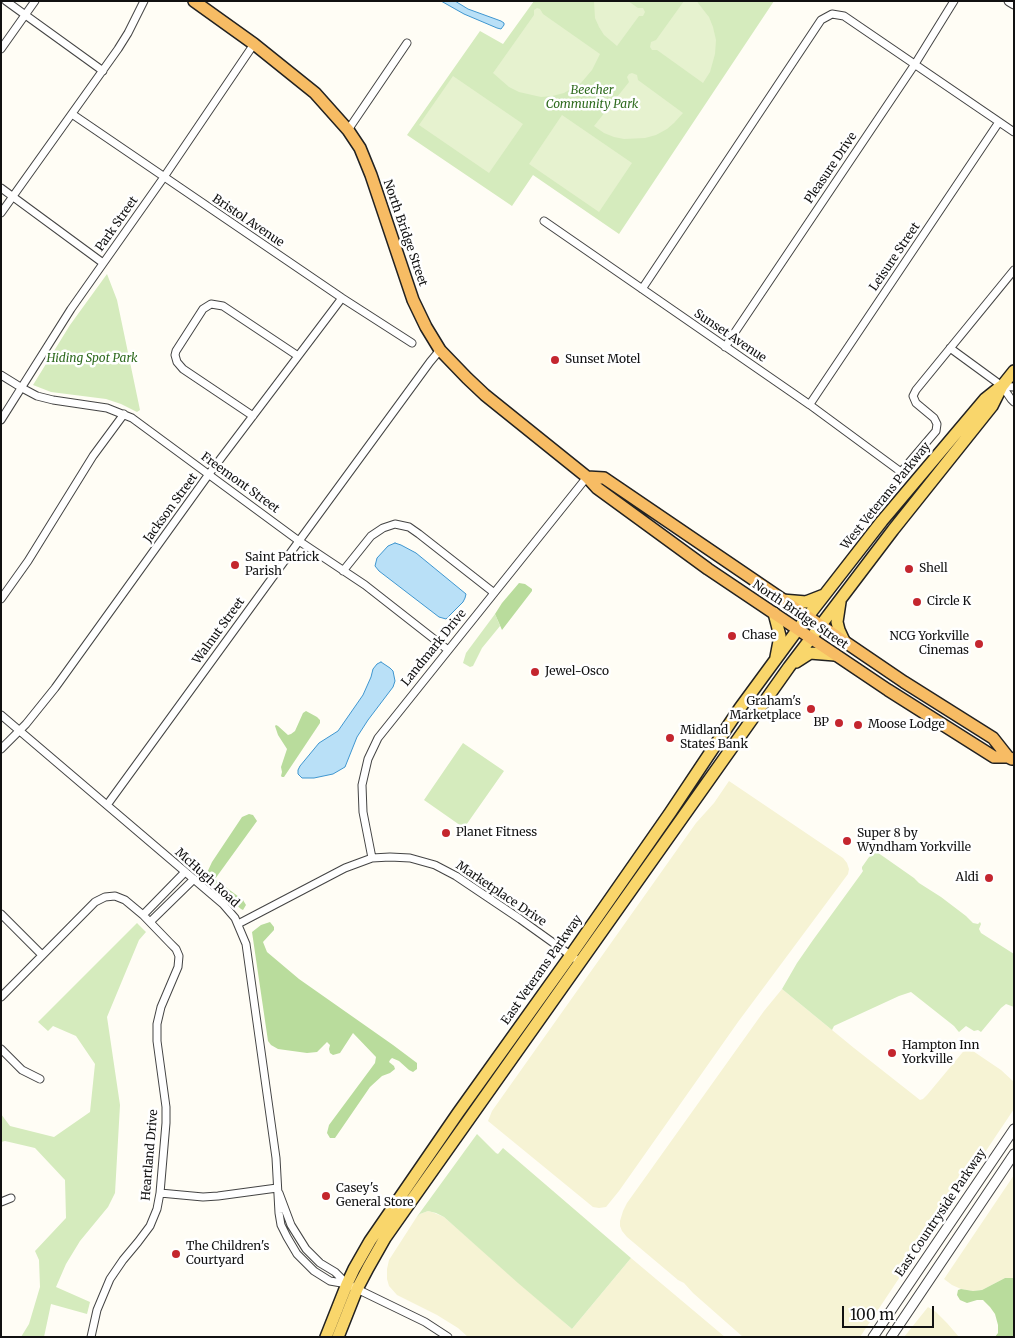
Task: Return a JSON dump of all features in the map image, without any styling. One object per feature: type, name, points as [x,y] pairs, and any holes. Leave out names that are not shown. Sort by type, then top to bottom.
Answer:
[{"type":"highway","name":"North Bridge Street","points":[[194,1],[254,44],[315,93],[348,130],[360,148],[371,175],[413,300],[426,327],[440,350],[485,395],[587,477],[597,488],[682,550],[835,655],[994,757],[1011,758]]},
{"type":"highway","name":"North Bridge Street","points":[[587,477],[604,478],[845,643],[994,738],[1011,758]]},
{"type":"main road","name":"West Veterans Parkway","points":[[810,638],[1008,386],[1014,371]]},
{"type":"main road","name":"West Veterans Parkway","points":[[798,630],[882,522],[985,399],[1008,386]]},
{"type":"main road","points":[[782,600],[806,602],[825,594]]},
{"type":"main road","points":[[841,598],[837,622],[845,643]]},
{"type":"main road","points":[[774,613],[780,636],[775,661]]},
{"type":"main road","name":"East Veterans Parkway","points":[[338,1337],[357,1263],[380,1227],[458,1113],[670,813],[740,708],[798,630]]},
{"type":"main road","name":"East Veterans Parkway","points":[[326,1337],[352,1287],[368,1268],[385,1238],[810,638]]},
{"type":"main road","points":[[789,667],[810,654],[835,655]]},
{"type":"street","points":[[6,1],[103,71]]},
{"type":"street","points":[[1,49],[35,1]]},
{"type":"street","points":[[1,213],[103,71],[128,33],[144,1]]},
{"type":"street","name":"Pleasure Drive","points":[[725,347],[915,64],[954,1]]},
{"type":"street","points":[[1009,1],[1014,4]]},
{"type":"street","points":[[642,289],[821,20],[832,14],[844,16],[1014,132]]},
{"type":"street","points":[[348,130],[407,43]]},
{"type":"street","name":"Park Street","points":[[1,420],[53,337],[254,44]]},
{"type":"street","name":"Bristol Avenue","points":[[72,114],[342,298],[412,343]]},
{"type":"street","name":"Leisure Street","points":[[810,404],[998,122]]},
{"type":"street","points":[[1,188],[104,263]]},
{"type":"street","name":"Sunset Avenue","points":[[544,221],[810,404],[901,472],[936,432],[937,424],[934,418],[916,403],[913,396],[950,348]]},
{"type":"street","points":[[1014,270],[950,348],[1008,386],[1011,400],[1014,402]]},
{"type":"street","name":"Jackson Street","points":[[1,749],[20,730],[55,688],[209,474],[342,298]]},
{"type":"street","points":[[253,416],[183,369],[177,362],[176,351],[203,309],[211,304],[223,306],[298,356]]},
{"type":"street","name":"Walnut Street","points":[[106,805],[440,350]]},
{"type":"street","name":"Freemont Street","points":[[1,375],[37,396],[108,408],[138,422],[299,540],[371,590],[448,650]]},
{"type":"street","points":[[1,599],[28,561],[93,456],[124,414]]},
{"type":"street","name":"Landmark Drive","points":[[372,858],[363,812],[362,794],[368,759],[378,738],[587,477]]},
{"type":"street","points":[[343,571],[371,536],[383,528],[395,524],[409,527],[494,592]]},
{"type":"street","name":"McHugh Road","points":[[1,715],[223,904],[235,918],[246,944],[276,1158],[281,1225],[297,1254],[314,1271],[330,1281],[352,1287],[425,1322],[448,1337]]},
{"type":"street","name":"Marketplace Drive","points":[[238,924],[346,868],[372,858],[410,858],[442,868],[480,892],[580,962]]},
{"type":"street","points":[[143,915],[185,872]]},
{"type":"street","points":[[150,922],[194,879]]},
{"type":"street","name":"Heartland Drive","points":[[42,955],[95,902],[105,896],[115,896],[125,900],[150,922],[176,949],[179,961],[161,1007],[156,1032],[166,1107],[160,1193],[150,1226],[123,1260],[106,1288],[97,1310],[91,1337]]},
{"type":"street","points":[[1,914],[42,955],[1,996]]},
{"type":"street","points":[[1,1049],[22,1070],[40,1078]]},
{"type":"street","name":"East Countryside Parkway","points":[[873,1337],[1014,1129]]},
{"type":"street","points":[[891,1337],[1014,1154]]},
{"type":"street","points":[[976,1185],[987,1193]]},
{"type":"street","points":[[160,1193],[203,1197],[277,1188]]},
{"type":"street","points":[[1,1202],[11,1198]]},
{"type":"street","points":[[912,1278],[924,1286]]},
{"type":"shaded area","points":[[729,781],[843,858],[849,869],[848,874],[738,1022],[619,1191],[606,1207],[593,1207],[488,1121],[492,1111],[696,823],[714,803]]},
{"type":"shaded area","points":[[782,989],[920,1100],[927,1095],[967,1047],[1001,1070],[1014,1082],[1014,1109],[860,1337],[743,1337],[684,1283],[627,1237],[620,1226],[627,1203],[764,1011]]},
{"type":"shaded area","points":[[1014,1175],[1014,1278],[1005,1278],[982,1290],[961,1289],[952,1285],[944,1279]]},
{"type":"shaded area","points":[[428,1211],[444,1217],[572,1329],[631,1258],[725,1337],[468,1337],[458,1328],[437,1315],[397,1295],[389,1286],[387,1269],[389,1260],[416,1218]]},
{"type":"shaded area","points":[[928,1307],[936,1312],[959,1337],[904,1337]]},
{"type":"green space","name":"Beecher Community Park","points":[[534,1],[774,1],[619,234],[533,175],[512,206],[407,135],[480,31],[503,44]]},
{"type":"green space","points":[[594,1],[628,1],[638,8],[643,8],[645,12],[643,16],[639,16],[617,46],[604,35],[599,27],[595,18]]},
{"type":"green space","points":[[684,1],[697,1],[709,17],[713,27],[716,40],[715,54],[710,72],[703,83],[650,47],[651,42],[656,40]]},
{"type":"green space","points":[[537,8],[600,54],[592,70],[581,83],[564,93],[552,96],[541,97],[519,92],[509,87],[493,73]]},
{"type":"green space","points":[[632,73],[637,75],[638,80],[683,113],[667,129],[656,135],[645,138],[624,139],[614,137],[594,126],[629,82],[627,77]]},
{"type":"green space","points":[[453,76],[523,124],[489,173],[419,125]]},
{"type":"green space","points":[[562,115],[632,163],[599,212],[529,164]]},
{"type":"green space","name":"Hiding Spot Park","points":[[107,274],[117,300],[140,410],[137,412],[106,399],[51,392],[33,385],[70,325]]},
{"type":"green space","points":[[519,583],[525,584],[532,591],[502,630],[495,614]]},
{"type":"green space","points":[[495,614],[500,626],[482,648],[473,666],[470,667],[463,663],[466,653]]},
{"type":"green space","points":[[306,711],[317,717],[320,723],[284,777],[282,777],[281,767],[287,749],[278,735],[275,726],[278,726],[288,735],[291,734],[295,731],[303,713]]},
{"type":"green space","points":[[463,743],[504,771],[464,828],[424,800]]},
{"type":"green space","points":[[249,814],[253,815],[257,821],[215,879],[243,900],[246,905],[243,910],[205,877],[212,862],[242,817]]},
{"type":"green space","points":[[874,850],[941,897],[973,923],[978,924],[980,922],[979,929],[981,933],[1014,954],[1014,1007],[1006,1004],[981,1032],[978,1030],[974,1031],[966,1026],[959,1032],[911,992],[836,1025],[832,1030],[782,989],[797,963],[863,871],[862,867]]},
{"type":"green space","points":[[270,922],[274,930],[263,942],[267,952],[299,979],[417,1063],[417,1069],[413,1072],[392,1058],[389,1062],[395,1069],[382,1076],[370,1087],[335,1138],[330,1138],[327,1133],[329,1125],[375,1063],[376,1057],[353,1033],[340,1053],[333,1055],[330,1053],[330,1045],[327,1042],[317,1052],[307,1053],[278,1049],[271,1045],[268,1041],[252,932],[261,925]]},
{"type":"green space","points":[[137,923],[146,932],[139,940],[107,1017],[120,1105],[115,1193],[108,1207],[80,1241],[66,1264],[56,1287],[90,1302],[87,1314],[51,1304],[44,1337],[21,1337],[29,1324],[40,1287],[39,1260],[35,1251],[66,1218],[65,1180],[35,1148],[5,1141],[1,1142],[1,1114],[10,1126],[54,1137],[90,1112],[95,1064],[76,1036],[53,1026],[48,1031],[38,1022]]},
{"type":"green space","points":[[477,1134],[496,1153],[498,1154],[503,1148],[631,1258],[572,1329],[444,1217],[428,1211],[416,1218]]},
{"type":"green space","points":[[1005,1278],[1014,1278],[1014,1337],[995,1337],[998,1333],[998,1325],[995,1314],[990,1307],[983,1300],[967,1303],[960,1300],[957,1295],[958,1290],[982,1290]]},
{"type":"water","points":[[441,1],[455,1],[468,9],[501,21],[504,25],[501,29],[497,28],[464,14]]},
{"type":"water","points":[[395,543],[416,553],[466,594],[463,602],[446,619],[439,617],[375,566],[377,558],[388,546]]},
{"type":"water","points":[[381,662],[393,671],[395,681],[393,687],[357,737],[345,767],[333,774],[314,778],[302,778],[298,774],[300,766],[319,743],[338,731],[363,695],[373,669]]},
{"type":"place","name":"Sunset Motel","points":[[555,360]]},
{"type":"place","name":"Saint Patrick Parish","points":[[235,565]]},
{"type":"place","name":"Shell","points":[[909,569]]},
{"type":"place","name":"Circle K","points":[[917,602]]},
{"type":"place","name":"Chase","points":[[732,636]]},
{"type":"place","name":"NCG Yorkville Cinemas","points":[[979,644]]},
{"type":"place","name":"Jewel-Osco","points":[[535,672]]},
{"type":"place","name":"Graham's Marketplace","points":[[811,709]]},
{"type":"place","name":"BP","points":[[839,723]]},
{"type":"place","name":"Moose Lodge","points":[[858,725]]},
{"type":"place","name":"Midland States Bank","points":[[670,738]]},
{"type":"place","name":"Planet Fitness","points":[[446,833]]},
{"type":"place","name":"Super 8 by Wyndham Yorkville","points":[[847,841]]},
{"type":"place","name":"Aldi","points":[[989,878]]},
{"type":"place","name":"Hampton Inn Yorkville","points":[[892,1053]]},
{"type":"place","name":"Casey's General Store","points":[[326,1196]]},
{"type":"place","name":"The Children's Courtyard","points":[[176,1254]]}]
